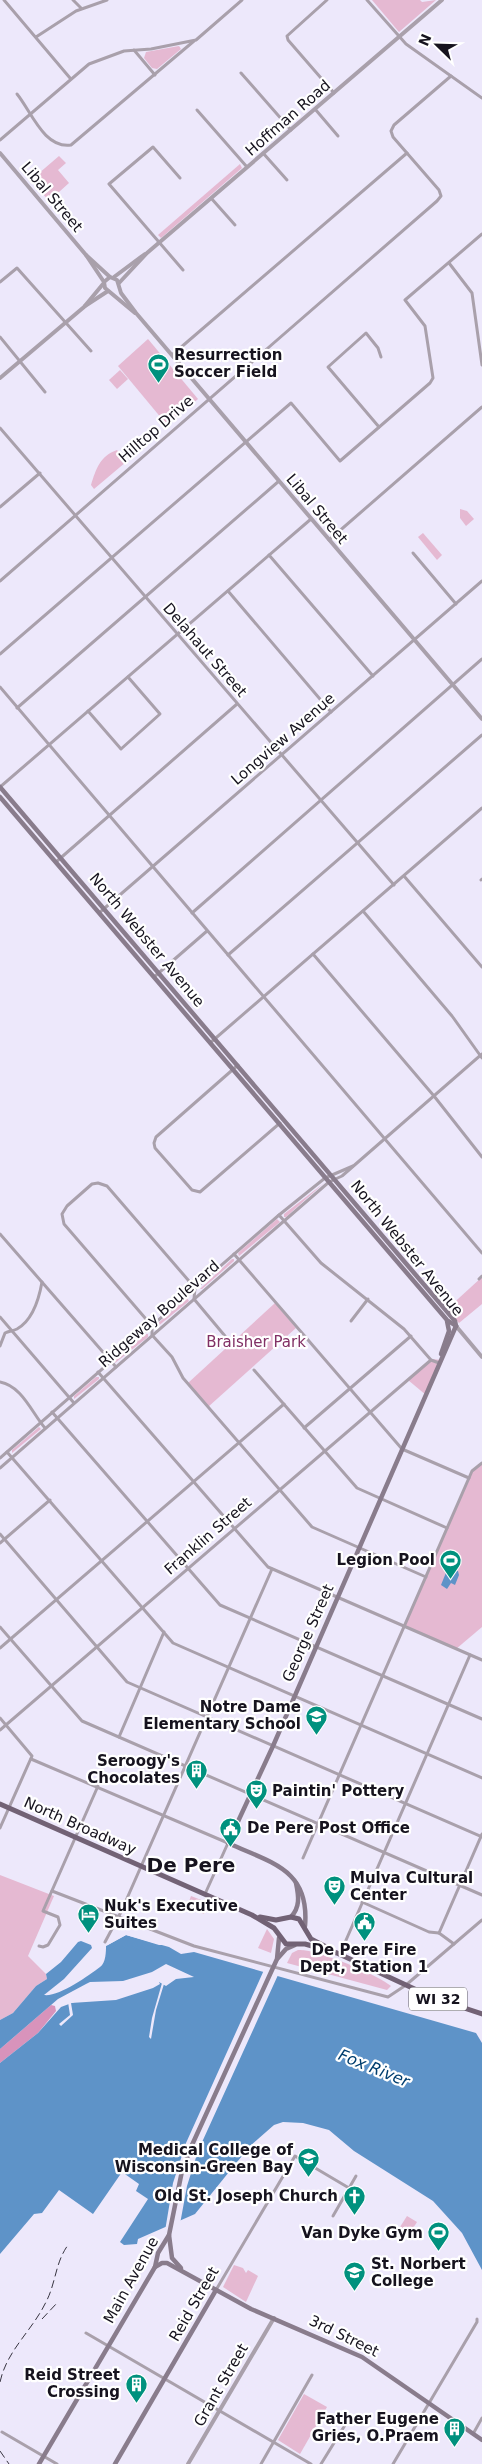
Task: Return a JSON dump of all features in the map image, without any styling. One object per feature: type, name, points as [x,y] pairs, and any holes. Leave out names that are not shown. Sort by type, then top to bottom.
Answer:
[{"type":"main road","name":"North Webster Avenue","points":[[0,787],[335,1179],[454,1321],[456,1326]]},
{"type":"main road","name":"North Webster Avenue","points":[[0,797],[447,1320],[456,1326]]},
{"type":"main road","points":[[439,1362],[449,1332],[447,1320]]},
{"type":"main road","name":"George Street","points":[[228,1843],[252,1795],[456,1326]]},
{"type":"main road","name":"North Broadway","points":[[0,1804],[252,1915]]},
{"type":"main road","points":[[228,1843],[280,1867],[295,1880],[305,1897],[306,1928],[304,1938],[297,1944],[286,1944],[270,1925],[252,1915]]},
{"type":"main road","points":[[279,1936],[280,1923],[289,1918],[297,1909],[299,1901],[295,1880]]},
{"type":"main road","points":[[252,1915],[276,1920],[289,1918]]},
{"type":"main road","name":"WI 32","points":[[289,1918],[299,1919],[311,1939],[339,1954],[449,2004],[482,2014]]},
{"type":"main road","name":"Main Avenue","points":[[277,1959],[279,1936]]},
{"type":"main road","name":"WI 32","points":[[297,1944],[308,1944],[339,1954]]},
{"type":"main road","name":"Main Avenue","points":[[39,2464],[155,2267],[158,2253],[170,2235],[182,2172],[192,2145],[277,1959],[286,1949],[297,1944]]},
{"type":"main road","points":[[170,2235],[172,2258],[186,2272]]},
{"type":"main road","points":[[155,2267],[164,2263],[186,2272]]},
{"type":"main road","name":"3rd Street","points":[[186,2272],[216,2290],[362,2357],[482,2440]]},
{"type":"main road","name":"Reid Street","points":[[115,2464],[216,2290]]},
{"type":"street","points":[[4,0],[70,78]]},
{"type":"street","points":[[74,0],[81,8]]},
{"type":"street","points":[[36,38],[62,18],[81,8],[107,0]]},
{"type":"street","points":[[327,0],[287,36],[288,40],[334,93]]},
{"type":"street","points":[[367,0],[399,37],[482,98]]},
{"type":"street","name":"Hoffman Road","points":[[104,283],[159,243],[442,0]]},
{"type":"street","points":[[17,94],[28,108],[29,114],[52,141],[58,145],[71,145],[196,40],[239,1]]},
{"type":"street","points":[[0,140],[70,78],[98,59],[134,50],[166,47],[196,40]]},
{"type":"street","points":[[134,50],[155,75]]},
{"type":"street","points":[[241,73],[291,130]]},
{"type":"street","points":[[172,355],[407,153],[391,131],[394,125],[451,76]]},
{"type":"street","points":[[315,109],[338,136]]},
{"type":"street","points":[[197,110],[247,167]]},
{"type":"street","points":[[180,178],[153,147],[109,184],[183,270]]},
{"type":"street","name":"Libal Street","points":[[0,153],[86,255],[110,291],[136,313]]},
{"type":"street","points":[[263,153],[287,180]]},
{"type":"street","name":"Hilltop Drive","points":[[0,581],[437,201],[441,196],[439,190],[407,153]]},
{"type":"street","points":[[211,198],[235,225]]},
{"type":"street","points":[[0,654],[291,403],[340,461],[379,428],[432,380],[424,323],[405,300],[482,234]]},
{"type":"street","name":"Hoffman Road","points":[[110,291],[118,285],[147,253]]},
{"type":"street","name":"Libal Street","points":[[86,255],[112,277],[136,313],[482,719]]},
{"type":"street","points":[[448,263],[472,293],[482,365]]},
{"type":"street","points":[[0,282],[17,268],[91,351]]},
{"type":"street","points":[[84,307],[104,283]]},
{"type":"street","points":[[0,378],[84,307],[110,291]]},
{"type":"street","points":[[379,428],[328,367],[366,333],[378,348],[381,357]]},
{"type":"street","points":[[0,337],[45,392]]},
{"type":"street","points":[[329,540],[482,407]]},
{"type":"street","name":"Delahaut Street","points":[[0,428],[394,885]]},
{"type":"street","points":[[0,507],[40,473]]},
{"type":"street","points":[[18,708],[279,481]]},
{"type":"street","points":[[0,787],[311,519]]},
{"type":"street","points":[[413,553],[456,604]]},
{"type":"street","points":[[269,555],[373,676]]},
{"type":"street","name":"Longview Avenue","points":[[99,913],[482,581]]},
{"type":"street","points":[[228,591],[331,712]]},
{"type":"street","points":[[192,913],[482,659]]},
{"type":"street","points":[[88,711],[120,748],[160,714],[128,677]]},
{"type":"street","points":[[0,688],[482,1253]]},
{"type":"street","points":[[56,862],[237,704]]},
{"type":"street","points":[[228,955],[482,735]]},
{"type":"street","points":[[210,1043],[482,808]]},
{"type":"street","points":[[404,876],[482,967]]},
{"type":"street","points":[[353,1166],[482,1056],[452,1016],[363,911]]},
{"type":"street","points":[[154,977],[207,930]]},
{"type":"street","points":[[313,954],[434,1096],[482,1157]]},
{"type":"street","points":[[238,1065],[156,1138],[155,1148],[192,1190],[200,1192],[284,1119]]},
{"type":"street","name":"Ridgeway Boulevard","points":[[0,1468],[284,1221],[331,1175],[353,1166]]},
{"type":"street","name":"Ridgeway Boulevard","points":[[0,1458],[279,1215],[327,1180],[342,1176],[353,1166]]},
{"type":"street","points":[[230,1342],[194,1299],[195,1288],[107,1186],[98,1183],[89,1187],[65,1207],[62,1214],[64,1224],[152,1326],[152,1335],[172,1357],[183,1378],[312,1527],[426,1577]]},
{"type":"street","points":[[279,1215],[321,1263],[368,1299],[411,1336],[431,1360],[439,1362]]},
{"type":"street","points":[[0,1234],[116,1367]]},
{"type":"street","points":[[234,1254],[402,1449],[469,1478]]},
{"type":"street","points":[[478,1279],[482,1276]]},
{"type":"street","points":[[0,1346],[5,1333],[23,1324],[34,1310],[42,1282]]},
{"type":"street","points":[[350,1321],[368,1299]]},
{"type":"street","points":[[0,1317],[74,1403]]},
{"type":"street","points":[[456,1326],[482,1357]]},
{"type":"street","points":[[304,1428],[411,1336]]},
{"type":"street","name":"Franklin Street","points":[[0,1730],[431,1360]]},
{"type":"street","points":[[254,1370],[355,1486],[447,1528]]},
{"type":"street","points":[[98,1372],[264,1564],[482,1660]]},
{"type":"street","points":[[0,1382],[10,1385],[18,1392],[45,1428]]},
{"type":"street","points":[[0,1648],[284,1404]]},
{"type":"street","points":[[52,1412],[220,1604],[482,1719]]},
{"type":"street","points":[[7,1452],[174,1643],[482,1778]]},
{"type":"street","points":[[303,1858],[472,1471],[482,1463]]},
{"type":"street","points":[[0,1543],[50,1500]]},
{"type":"street","points":[[0,1534],[127,1682],[482,1836],[439,1933]]},
{"type":"street","points":[[105,1942],[119,1917],[142,1866],[272,1568]]},
{"type":"street","points":[[0,1627],[79,1719],[482,1896]]},
{"type":"street","points":[[119,1737],[164,1632]]},
{"type":"street","points":[[339,1954],[470,1655]]},
{"type":"street","points":[[0,1718],[32,1758],[228,1843]]},
{"type":"street","points":[[0,1828],[32,1758]]},
{"type":"street","points":[[39,1946],[48,1945],[60,1925],[58,1917],[43,1911],[98,1786]]},
{"type":"street","name":"George Street","points":[[205,1895],[228,1843]]},
{"type":"street","points":[[52,1890],[194,1946],[383,1996],[393,1995],[482,1920]]},
{"type":"street","points":[[362,1902],[429,1932],[439,1933],[454,1944]]},
{"type":"street","name":"Reid Street","points":[[216,2290],[295,2156],[349,2188]]},
{"type":"street","points":[[333,2216],[356,2176]]},
{"type":"street","name":"Grant Street","points":[[188,2464],[274,2318]]},
{"type":"street","points":[[393,2464],[477,2322],[477,2319]]},
{"type":"street","points":[[86,2333],[311,2464]]},
{"type":"street","points":[[261,2464],[312,2375]]},
{"type":"street","points":[[322,2464],[350,2417]]},
{"type":"street","points":[[473,2434],[482,2418]]},
{"type":"street","points":[[2,2432],[56,2464]]},
{"type":"green space","points":[[372,0],[420,0],[422,2],[436,0],[399,32]]},
{"type":"green space","points":[[179,46],[181,49],[157,69],[152,68],[144,58],[146,52]]},
{"type":"green space","points":[[59,156],[66,163],[58,170],[69,183],[49,201],[31,180]]},
{"type":"green space","points":[[240,164],[242,168],[161,238],[158,235]]},
{"type":"green space","name":"Resurrection Soccer Field","points":[[148,339],[198,399],[167,425],[118,366]]},
{"type":"green space","points":[[120,370],[128,379],[117,389],[109,380]]},
{"type":"green space","points":[[148,432],[153,438],[130,458],[125,451]]},
{"type":"green space","points":[[117,450],[126,462],[94,489],[91,485],[100,464],[106,456]]},
{"type":"green space","points":[[460,509],[467,511],[474,519],[466,526],[460,518]]},
{"type":"green space","points":[[423,533],[442,555],[437,560],[418,537]]},
{"type":"green space","points":[[324,1183],[286,1217],[284,1217],[284,1214]]},
{"type":"green space","points":[[277,1219],[280,1222],[239,1256],[238,1253]]},
{"type":"green space","points":[[232,1259],[234,1261],[200,1289]]},
{"type":"green space","points":[[482,1277],[482,1304],[459,1323],[447,1309]]},
{"type":"green space","points":[[187,1298],[189,1301],[157,1327],[157,1324]]},
{"type":"green space","name":"Braisher Park","points":[[275,1303],[296,1328],[208,1407],[188,1383]]},
{"type":"green space","points":[[145,1334],[148,1334],[148,1337],[115,1363],[115,1360]]},
{"type":"green space","points":[[432,1359],[441,1360],[426,1395],[408,1380]]},
{"type":"green space","points":[[96,1377],[99,1377],[99,1379],[74,1399],[74,1396]]},
{"type":"green space","points":[[39,1427],[41,1429],[12,1453],[12,1450]]},
{"type":"green space","points":[[482,1463],[482,1627],[456,1649],[404,1626],[472,1471]]},
{"type":"green space","points":[[0,1875],[54,1896],[28,1956],[46,1974],[47,1979],[36,1986],[13,2013],[0,2020]]},
{"type":"green space","points":[[191,1896],[209,1903],[204,1914],[187,1907]]},
{"type":"green space","points":[[267,1929],[274,1939],[271,1953],[258,1948]]},
{"type":"green space","points":[[298,1950],[318,1953],[346,1963],[373,1975],[391,1986],[387,1990],[287,1963],[292,1953]]},
{"type":"green space","points":[[407,2216],[417,2222],[410,2233],[400,2227]]},
{"type":"green space","points":[[234,2265],[243,2268],[246,2273],[248,2270],[258,2276],[246,2302],[223,2287]]},
{"type":"green space","points":[[304,2394],[327,2407],[300,2454],[278,2440]]},
{"type":"shaded area","points":[[51,2005],[55,2006],[56,2011],[38,2033],[0,2063],[0,2049]]},
{"type":"water","name":"Legion Pool","points":[[452,1568],[458,1571],[459,1575],[455,1585],[451,1583],[447,1589],[441,1585],[447,1570]]},
{"type":"water","name":"Fox River","points":[[126,1935],[169,1947],[181,1954],[194,1952],[476,2033],[482,2043],[482,2270],[462,2233],[433,2201],[354,2151],[329,2130],[303,2123],[283,2122],[274,2125],[250,2146],[195,2214],[138,2239],[137,2244],[124,2245],[120,2242],[148,2199],[136,2191],[139,2184],[122,2172],[93,2214],[59,2190],[42,2213],[34,2214],[0,2254],[0,2063],[38,2033],[61,2007],[77,2001],[109,1998],[159,1982],[166,1986],[176,1979],[194,1977],[166,1964],[152,1972],[123,1981],[90,1982],[58,1999],[0,2049],[0,2020],[13,2013],[36,1986],[47,1979],[46,1974],[61,1962],[78,1942],[81,1941],[91,1945],[92,1948],[64,1979],[44,1995],[57,1993],[95,1971],[103,1963],[106,1946]]},
{"type":"pier","points":[[128,1933],[170,1945],[159,1945],[126,1935],[106,1946],[111,1939]]},
{"type":"pier","points":[[264,1970],[278,1975],[198,2151],[187,2186],[180,2224],[165,2231],[173,2183],[186,2143]]},
{"type":"pier","points":[[158,1980],[160,1984],[153,1988],[116,2000],[71,2003],[73,2015],[61,2026],[59,2024],[70,2015],[68,2002],[56,2008],[75,1998],[114,1996],[121,1991]]},
{"type":"pier","points":[[162,1983],[164,1984],[156,2010],[151,2039],[149,2037],[152,2018]]},
{"type":"railway","points":[[0,2382],[8,2360],[46,2302],[60,2259],[68,2245]]},
{"type":"railway","points":[[42,2319],[57,2303]]},
{"type":"railway","points":[[0,2451],[9,2464]]},
{"type":"place","name":"Resurrection Soccer Field","points":[[158,383]]},
{"type":"place","name":"Legion Pool","points":[[451,1579]]},
{"type":"place","name":"Notre Dame Elementary School","points":[[317,1735]]},
{"type":"place","name":"Seroogy's Chocolates","points":[[196,1789]]},
{"type":"place","name":"Paintin' Pottery","points":[[256,1810]]},
{"type":"place","name":"De Pere Post Office","points":[[231,1847]]},
{"type":"place","name":"Mulva Cultural Center","points":[[334,1906]]},
{"type":"place","name":"Nuk's Executive Suites","points":[[88,1934]]},
{"type":"place","name":"De Pere Fire Dept, Station 1","points":[[364,1941]]},
{"type":"place","name":"Medical College of Wisconsin-Green Bay","points":[[309,2178]]},
{"type":"place","name":"Old St. Joseph Church","points":[[354,2215]]},
{"type":"place","name":"Van Dyke Gym","points":[[439,2252]]},
{"type":"place","name":"St. Norbert College","points":[[355,2292]]},
{"type":"place","name":"Reid Street Crossing","points":[[136,2403]]},
{"type":"place","name":"Father Eugene Gries, O.Praem","points":[[455,2447]]},
{"type":"district","name":"De Pere","points":[[191,1865]]}]
